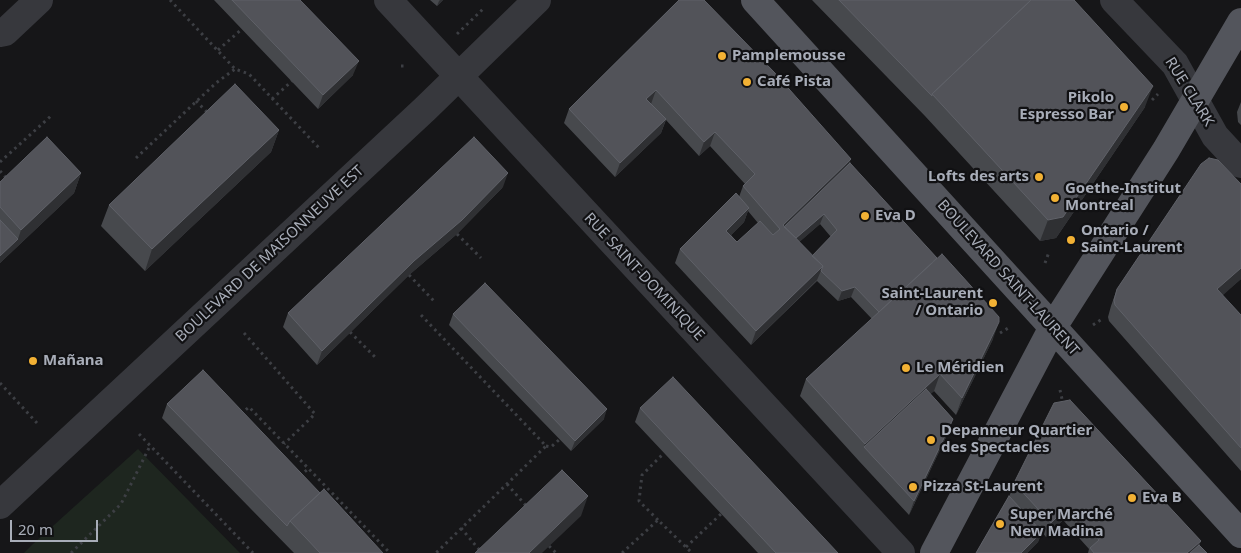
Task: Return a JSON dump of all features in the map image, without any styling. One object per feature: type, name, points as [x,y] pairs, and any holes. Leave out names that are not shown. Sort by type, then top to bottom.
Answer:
[{"type":"main road","name":"BOULEVARD SAINT-LAURENT","points":[[754,0],[1241,534]]},
{"type":"main road","points":[[934,553],[1053,327],[1166,150],[1195,97],[1241,22]]},
{"type":"street","points":[[0,33],[5,32],[39,0]]},
{"type":"street","name":"RUE SAINT-DOMINIQUE","points":[[388,0],[900,553]]},
{"type":"street","name":"BOULEVARD DE MAISONNEUVE EST","points":[[0,505],[537,0]]},
{"type":"street","name":"RUE CLARK","points":[[1114,0],[1175,64],[1215,136],[1241,164]]},
{"type":"path","points":[[170,0],[235,69],[249,74],[321,150]]},
{"type":"path","points":[[438,53],[486,7]]},
{"type":"path","points":[[218,50],[242,29]]},
{"type":"path","points":[[401,66],[407,66]]},
{"type":"path","points":[[136,158],[227,73],[235,69]]},
{"type":"path","points":[[272,98],[292,81]]},
{"type":"path","points":[[1152,100],[1158,94]]},
{"type":"path","points":[[196,101],[213,119]]},
{"type":"path","points":[[0,162],[52,116]]},
{"type":"path","points":[[0,171],[11,184]]},
{"type":"path","points":[[457,234],[481,258]]},
{"type":"path","points":[[1045,263],[1049,252]]},
{"type":"path","points":[[409,275],[434,301]]},
{"type":"path","points":[[421,315],[546,446],[551,447],[560,439]]},
{"type":"path","points":[[1094,326],[1102,320]]},
{"type":"path","points":[[1000,333],[1010,327]]},
{"type":"path","points":[[350,332],[375,357]]},
{"type":"path","points":[[244,333],[315,414],[284,444]]},
{"type":"path","points":[[0,383],[37,424]]},
{"type":"path","points":[[1060,390],[1062,399]]},
{"type":"path","points":[[234,421],[248,407],[390,553]]},
{"type":"path","points":[[139,434],[253,553]]},
{"type":"path","points":[[71,553],[121,504],[150,446]]},
{"type":"path","points":[[436,553],[546,446]]},
{"type":"path","points":[[664,453],[642,475],[639,501],[692,553]]},
{"type":"path","points":[[298,478],[309,468]]},
{"type":"path","points":[[507,484],[531,512]]},
{"type":"path","points":[[686,547],[722,513]]},
{"type":"path","points":[[622,553],[658,520]]},
{"type":"path","points":[[360,533],[365,527]]},
{"type":"path","points":[[461,528],[482,553]]},
{"type":"path","points":[[549,546],[556,553]]},
{"type":"shaded area","points":[[138,449],[240,553],[24,553],[33,544]]},
{"type":"building","points":[[232,0],[300,0],[359,61],[323,95]]},
{"type":"building","points":[[679,0],[704,0],[774,72],[851,159],[783,225],[823,266],[756,331],[680,249],[736,193],[749,208],[726,231],[737,242],[760,221],[773,235],[780,229],[743,186],[755,174],[715,132],[704,142],[656,90],[646,99],[666,119],[620,163],[569,109]]},
{"type":"building","points":[[839,0],[1031,0],[932,96]]},
{"type":"building","name":"Lofts des arts","points":[[1031,0],[1074,0],[1153,86],[1063,217],[1048,220],[932,94]]},
{"type":"building","points":[[235,84],[279,130],[152,249],[109,205]]},
{"type":"building","points":[[47,137],[81,173],[21,230],[0,207],[0,182]]},
{"type":"building","points":[[474,137],[508,173],[462,220],[414,261],[322,351],[288,313]]},
{"type":"building","points":[[1209,158],[1218,160],[1241,184],[1241,268],[1217,289],[1241,315],[1241,448],[1115,305],[1114,300],[1117,289],[1201,164]]},
{"type":"building","points":[[850,163],[937,258],[879,312],[855,287],[842,291],[821,271],[823,266],[812,256],[837,230],[824,214],[796,238],[784,227]]},
{"type":"building","points":[[0,220],[18,239],[0,256]]},
{"type":"building","name":"Le Méridien","points":[[942,254],[999,317],[999,322],[962,398],[940,374],[865,444],[806,379]]},
{"type":"building","points":[[485,283],[607,409],[575,441],[453,314]]},
{"type":"building","points":[[203,370],[320,493],[287,526],[167,404]]},
{"type":"building","points":[[673,377],[838,553],[776,553],[640,408]]},
{"type":"building","points":[[926,389],[953,419],[914,501],[864,447]]},
{"type":"building","points":[[1070,400],[1201,541],[1187,553],[1094,553],[1090,548],[1099,540],[1068,506],[1051,523],[1014,483],[1054,403]]},
{"type":"building","points":[[562,470],[588,496],[529,553],[475,553]]},
{"type":"building","points":[[324,489],[383,553],[320,553],[290,521]]},
{"type":"building","points":[[1009,496],[1042,532],[1021,553],[976,553]]},
{"type":"building","points":[[1199,545],[1207,553],[1190,553]]},
{"type":"place","name":"Pamplemousse","points":[[722,56]]},
{"type":"place","name":"Café Pista","points":[[747,82]]},
{"type":"place","name":"Pikolo Espresso Bar","points":[[1124,107]]},
{"type":"place","name":"Lofts des arts","points":[[1039,177]]},
{"type":"place","name":"Goethe-Institut Montreal","points":[[1055,198]]},
{"type":"place","name":"Eva D","points":[[865,216]]},
{"type":"place","name":"Ontario / Saint-Laurent","points":[[1071,240]]},
{"type":"place","name":"Saint-Laurent / Ontario","points":[[993,303]]},
{"type":"place","name":"Mañana","points":[[33,361]]},
{"type":"place","name":"Le Méridien","points":[[906,368]]},
{"type":"place","name":"Depanneur Quartier des Spectacles","points":[[931,440]]},
{"type":"place","name":"Pizza St-Laurent","points":[[913,487]]},
{"type":"place","name":"Eva B","points":[[1132,498]]},
{"type":"place","name":"Super Marché New Madina","points":[[1000,524]]}]
